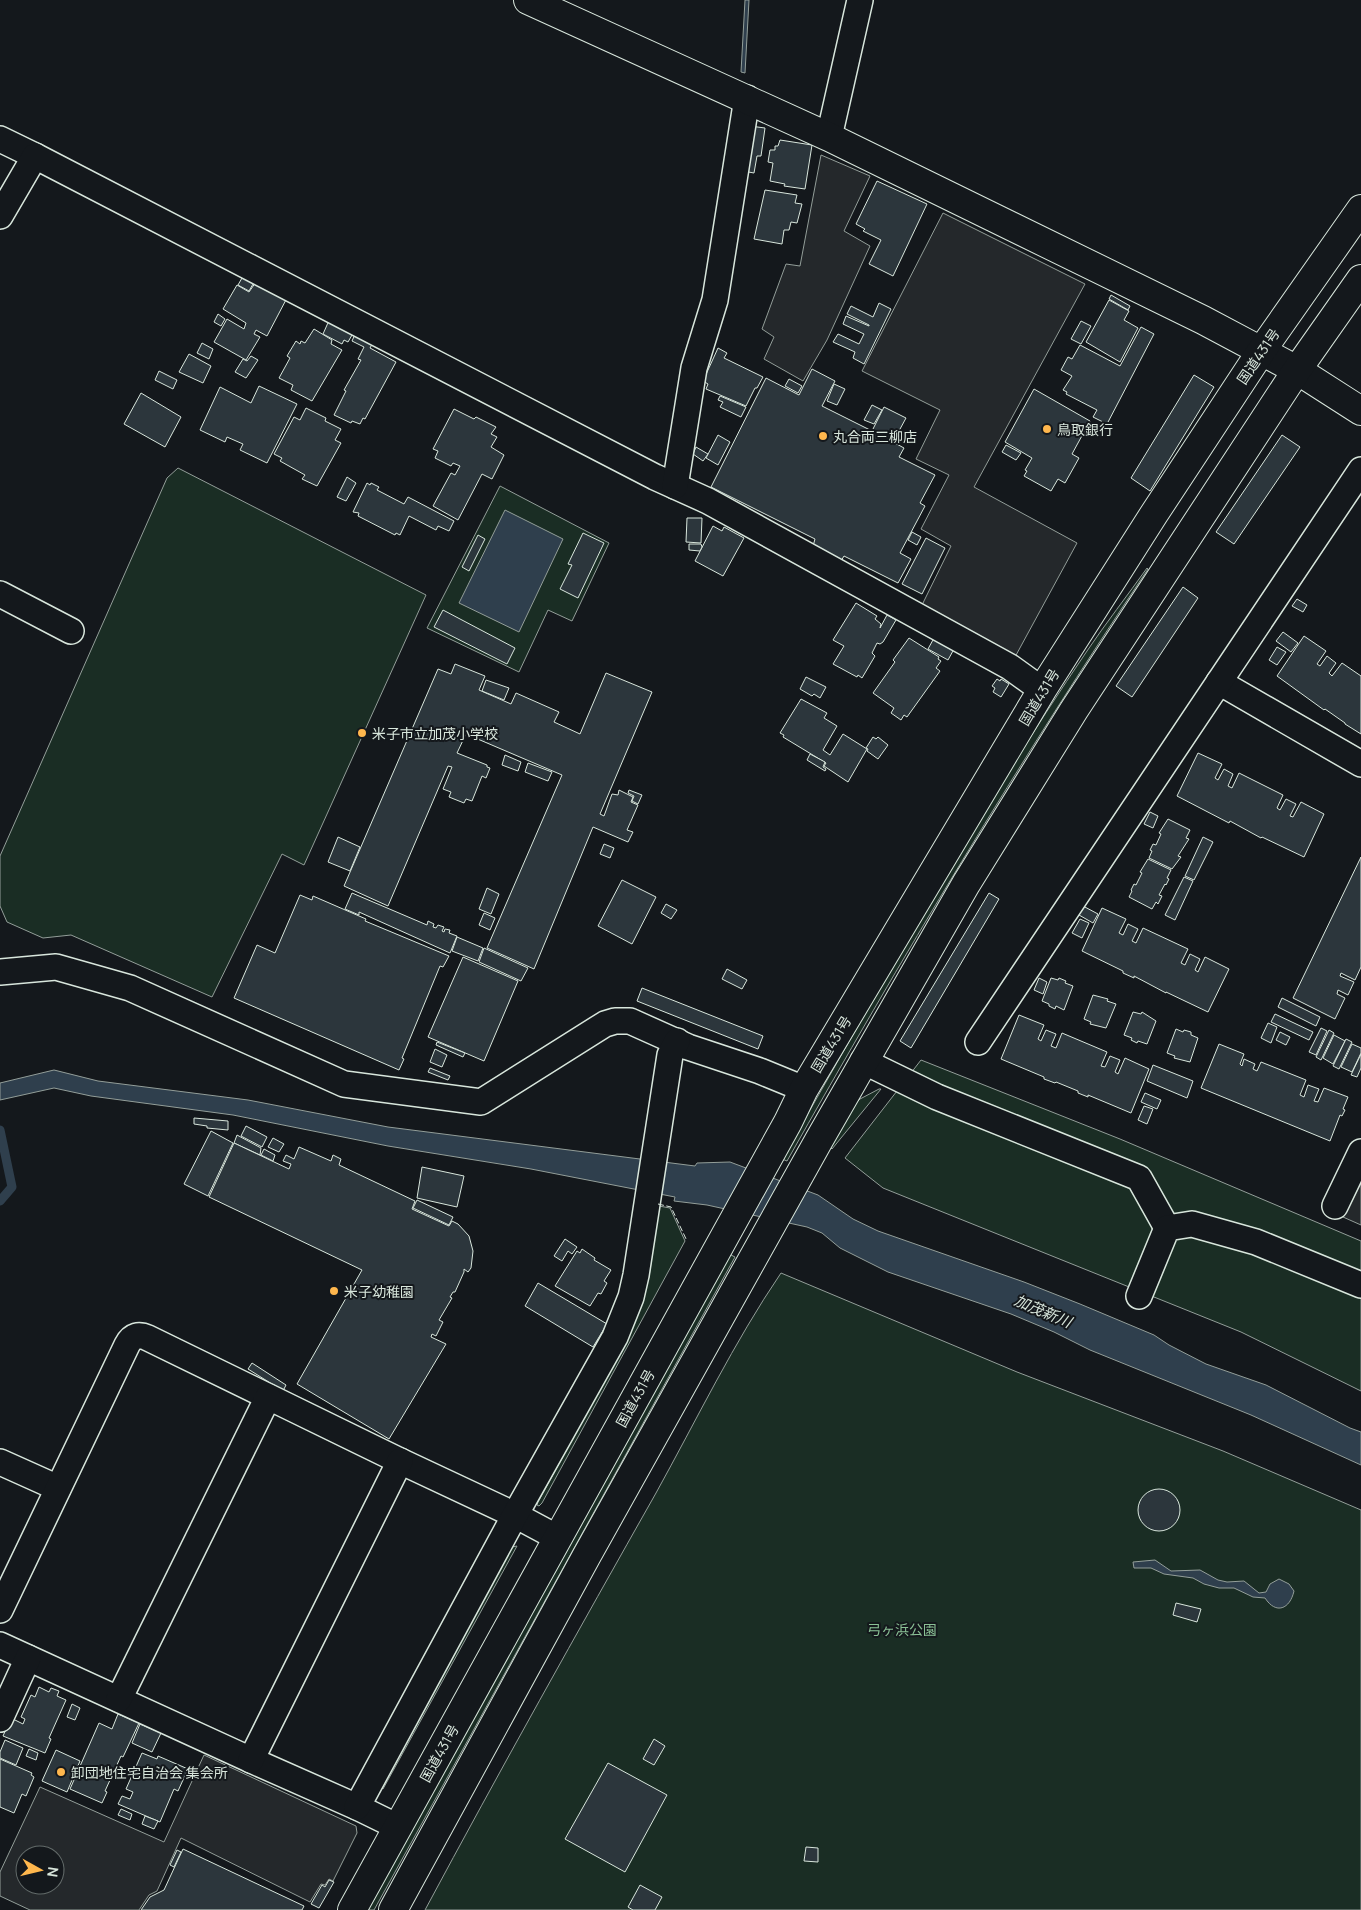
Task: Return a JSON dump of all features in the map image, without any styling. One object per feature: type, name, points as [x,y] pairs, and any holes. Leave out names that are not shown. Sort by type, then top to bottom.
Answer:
[{"type":"main road","points":[[528,0],[829,137],[1262,350],[1361,410]]},
{"type":"main road","name":"国道431号","points":[[352,1910],[788,1122],[804,1089],[1042,690],[1154,514],[1262,350],[1361,209]]},
{"type":"main road","points":[[393,1910],[586,1557],[863,1061],[966,884],[1074,710],[1297,370],[1361,279]]},
{"type":"street","points":[[829,137],[860,0]]},
{"type":"street","points":[[675,486],[694,368],[715,300],[746,98]]},
{"type":"street","points":[[0,139],[646,473],[708,501],[1010,667],[1042,690]]},
{"type":"street","points":[[0,216],[35,156]]},
{"type":"street","points":[[978,1042],[1361,470]]},
{"type":"street","points":[[0,594],[71,631]]},
{"type":"street","points":[[1219,682],[1361,764]]},
{"type":"street","points":[[0,972],[56,967],[130,988],[344,1084],[481,1102],[605,1024],[615,1021],[630,1021],[688,1047],[760,1070],[804,1089]]},
{"type":"street","points":[[357,1807],[515,1515],[615,1336],[631,1296],[636,1276],[670,1055],[677,1041]]},
{"type":"street","points":[[863,1061],[937,1097],[1139,1178],[1167,1228]]},
{"type":"street","points":[[1335,1206],[1361,1152]]},
{"type":"street","points":[[1167,1228],[1192,1224],[1247,1240],[1361,1284]]},
{"type":"street","points":[[1139,1296],[1167,1228]]},
{"type":"street","points":[[0,1610],[126,1345],[133,1337],[139,1335],[515,1515],[558,1538]]},
{"type":"street","points":[[119,1699],[268,1397]]},
{"type":"street","points":[[251,1760],[400,1461]]},
{"type":"street","points":[[0,1462],[58,1488]]},
{"type":"street","points":[[0,1645],[398,1827]]},
{"type":"street","points":[[0,1718],[28,1658]]},
{"type":"green space","points":[[178,468],[426,595],[304,865],[282,854],[212,997],[71,935],[43,938],[7,922],[0,906],[0,856],[167,478]]},
{"type":"green space","points":[[500,486],[609,543],[572,621],[548,610],[519,672],[427,628]]},
{"type":"green space","points":[[1147,568],[1053,714],[962,861],[873,1010],[787,1161],[782,1159],[892,966],[1006,775],[1087,651]]},
{"type":"green space","points":[[921,1060],[1120,1139],[1361,1241],[1361,1391],[1241,1332],[883,1188],[845,1158]]},
{"type":"green space","points":[[881,1089],[832,1149],[830,1147],[855,1104],[860,1099]]},
{"type":"green space","points":[[659,1206],[670,1208],[685,1241],[539,1506],[537,1505],[538,1502],[625,1343],[637,1315],[649,1277]]},
{"type":"green space","points":[[729,1254],[735,1257],[374,1910],[367,1910]]},
{"type":"green space","name":"弓ヶ浜公園","points":[[781,1273],[1017,1372],[1223,1451],[1361,1510],[1361,1910],[425,1910],[747,1326]]},
{"type":"green space","points":[[517,1546],[383,1789],[381,1786],[490,1584],[512,1547]]},
{"type":"shaded area","points":[[821,155],[870,176],[844,231],[870,246],[827,340],[803,381],[764,359],[774,337],[762,329],[786,264],[800,266]]},
{"type":"shaded area","points":[[943,213],[1085,284],[974,487],[1077,543],[1015,657],[922,605],[951,546],[921,529],[949,475],[916,459],[940,410],[862,371]]},
{"type":"shaded area","points":[[1361,1179],[1361,1225],[1343,1217]]},
{"type":"shaded area","points":[[204,1755],[356,1826],[357,1833],[333,1881],[329,1879],[325,1885],[321,1884],[310,1902],[181,1838],[157,1891],[149,1895],[139,1910],[30,1910],[0,1896],[0,1872],[40,1787],[164,1842]]},
{"type":"water","points":[[745,0],[749,0],[745,73],[741,72]]},
{"type":"water","points":[[505,510],[563,539],[519,632],[459,603]]},
{"type":"water","name":"加茂新川","points":[[54,1070],[98,1081],[248,1100],[388,1127],[695,1166],[697,1163],[730,1162],[818,1195],[853,1219],[878,1231],[1024,1282],[1080,1304],[1154,1335],[1206,1364],[1266,1385],[1361,1432],[1361,1465],[1251,1415],[1090,1350],[1011,1314],[888,1272],[840,1248],[822,1233],[807,1227],[707,1205],[674,1201],[675,1197],[531,1169],[388,1146],[233,1115],[91,1096],[54,1088],[0,1100],[0,1083]]},
{"type":"water","points":[[1155,1560],[1171,1571],[1200,1570],[1218,1580],[1227,1582],[1244,1581],[1259,1593],[1266,1592],[1270,1584],[1279,1579],[1289,1584],[1294,1591],[1286,1606],[1278,1608],[1274,1607],[1265,1598],[1253,1597],[1234,1588],[1219,1588],[1204,1584],[1193,1578],[1164,1574],[1151,1568],[1134,1568],[1133,1562]]},
{"type":"building","points":[[750,126],[765,128],[761,156],[757,156],[754,173],[743,171]]},
{"type":"building","points":[[780,140],[812,145],[805,189],[784,186],[785,184],[770,181],[773,163],[768,162],[770,150],[775,150],[775,146],[778,146]]},
{"type":"building","points":[[877,181],[927,204],[893,276],[869,264],[881,240],[863,231],[865,229],[856,224]]},
{"type":"building","points":[[765,190],[797,195],[795,203],[802,204],[797,223],[791,222],[789,230],[784,230],[782,244],[754,239]]},
{"type":"building","points":[[246,271],[257,277],[249,291],[238,285]]},
{"type":"building","points":[[258,279],[288,296],[267,336],[256,330],[254,334],[260,337],[246,360],[214,342],[227,319],[244,329],[246,323],[223,309],[237,285],[249,292]]},
{"type":"building","points":[[1111,295],[1130,306],[1128,310],[1109,299]]},
{"type":"building","points":[[1109,300],[1129,311],[1124,320],[1138,328],[1120,362],[1086,342]]},
{"type":"building","points":[[879,303],[891,309],[864,364],[853,358],[855,352],[833,342],[838,334],[859,344],[864,334],[843,324],[846,316],[869,326],[847,314],[851,306],[873,317]]},
{"type":"building","points":[[218,314],[225,319],[221,326],[214,322]]},
{"type":"building","points":[[331,316],[356,328],[348,342],[344,340],[342,344],[323,334]]},
{"type":"building","points":[[1081,321],[1091,326],[1081,344],[1071,339]]},
{"type":"building","points":[[1141,327],[1154,334],[1107,424],[1093,417],[1097,410],[1066,394],[1067,392],[1063,390],[1072,376],[1061,370],[1068,357],[1072,359],[1080,345],[1120,366]]},
{"type":"building","points":[[314,329],[332,340],[331,344],[342,350],[312,401],[291,390],[293,385],[279,378],[290,358],[287,356],[296,341],[300,344],[301,341],[305,343]]},
{"type":"building","points":[[357,330],[375,339],[370,348],[396,362],[365,419],[363,418],[360,424],[352,421],[351,423],[334,415],[346,391],[344,390],[361,360],[358,359],[364,347],[352,341]]},
{"type":"building","points":[[202,343],[213,349],[209,359],[197,353]]},
{"type":"building","points":[[718,348],[727,353],[724,358],[763,377],[746,406],[706,389],[708,384],[703,381]]},
{"type":"building","points":[[189,354],[211,366],[203,383],[179,372]]},
{"type":"building","points":[[251,356],[258,360],[246,378],[235,372],[243,359],[247,361]]},
{"type":"building","points":[[812,369],[835,381],[822,406],[872,431],[884,407],[906,418],[893,442],[904,448],[899,457],[935,475],[920,503],[925,506],[900,553],[911,559],[898,583],[844,556],[841,561],[813,546],[815,539],[711,487],[766,378],[799,395]]},
{"type":"building","points":[[159,371],[177,380],[173,389],[155,380]]},
{"type":"building","points":[[1194,375],[1214,387],[1150,491],[1131,478]]},
{"type":"building","points":[[789,379],[802,386],[798,393],[785,386]]},
{"type":"building","points":[[834,384],[845,389],[837,405],[827,401]]},
{"type":"building","points":[[259,386],[297,404],[267,463],[240,450],[243,444],[227,437],[225,442],[200,430],[220,387],[251,403]]},
{"type":"building","points":[[1034,389],[1090,421],[1072,454],[1079,458],[1065,483],[1058,479],[1051,491],[1024,476],[1027,471],[1025,470],[1032,458],[1005,442]]},
{"type":"building","points":[[141,393],[181,417],[165,447],[124,424]]},
{"type":"building","points":[[720,396],[746,407],[741,417],[720,407],[723,402],[718,400]]},
{"type":"building","points":[[872,405],[882,410],[874,424],[864,420]]},
{"type":"building","points":[[306,408],[326,418],[325,421],[341,429],[335,440],[341,443],[317,486],[302,479],[305,475],[280,461],[282,458],[274,454],[294,417],[300,420]]},
{"type":"building","points":[[454,409],[496,427],[491,434],[497,437],[491,447],[504,455],[492,479],[482,474],[458,520],[433,506],[451,473],[455,475],[460,466],[453,463],[451,466],[435,458],[438,451],[433,449]]},
{"type":"building","points":[[718,435],[730,442],[718,465],[706,458]]},
{"type":"building","points":[[1282,435],[1300,447],[1234,544],[1216,532]]},
{"type":"building","points":[[1006,445],[1021,453],[1016,460],[1002,452]]},
{"type":"building","points":[[696,447],[708,454],[703,461],[693,454]]},
{"type":"building","points":[[347,477],[356,483],[346,501],[337,497]]},
{"type":"building","points":[[367,483],[379,487],[377,490],[404,504],[408,497],[454,521],[449,531],[438,526],[436,530],[409,516],[400,535],[396,533],[395,535],[358,516],[359,513],[353,512]]},
{"type":"building","points":[[687,518],[702,518],[701,543],[686,542]]},
{"type":"building","points":[[713,526],[722,531],[724,527],[744,538],[723,576],[695,561]]},
{"type":"building","points":[[912,532],[921,537],[917,545],[908,540]]},
{"type":"building","points":[[583,533],[604,543],[578,598],[560,589],[572,565],[568,564]]},
{"type":"building","points":[[478,535],[485,539],[469,571],[462,567]]},
{"type":"building","points":[[926,538],[945,548],[922,594],[902,584]]},
{"type":"building","points":[[689,544],[701,544],[702,547],[700,551],[689,550]]},
{"type":"building","points":[[1183,587],[1198,598],[1132,697],[1116,686]]},
{"type":"building","points":[[1297,599],[1307,605],[1303,612],[1292,606]]},
{"type":"building","points":[[856,603],[877,616],[875,619],[881,624],[880,628],[887,615],[896,620],[883,642],[877,643],[872,653],[875,656],[862,678],[833,664],[844,646],[833,640]]},
{"type":"building","points":[[443,610],[515,648],[507,664],[434,627]]},
{"type":"building","points":[[1283,632],[1298,643],[1291,652],[1276,641]]},
{"type":"building","points":[[1304,636],[1326,651],[1317,664],[1320,666],[1327,656],[1336,663],[1329,673],[1332,676],[1342,663],[1361,676],[1361,734],[1277,676]]},
{"type":"building","points":[[909,638],[939,657],[938,659],[941,661],[936,668],[940,671],[907,717],[904,715],[901,720],[891,713],[894,708],[873,693]]},
{"type":"building","points":[[934,638],[954,649],[948,660],[928,649]]},
{"type":"building","points":[[1277,647],[1286,652],[1277,665],[1269,660]]},
{"type":"building","points":[[455,664],[485,676],[479,690],[511,704],[516,693],[559,712],[554,722],[580,734],[606,673],[652,692],[600,814],[604,816],[612,794],[618,795],[619,790],[633,797],[631,802],[638,805],[627,830],[633,832],[628,842],[593,827],[534,969],[487,948],[562,775],[466,734],[457,753],[487,765],[490,768],[486,778],[482,776],[472,801],[466,799],[464,803],[449,797],[451,792],[443,789],[452,767],[448,766],[388,906],[344,886],[438,669],[451,674]]},
{"type":"building","points":[[806,677],[826,687],[820,698],[800,689]]},
{"type":"building","points":[[997,679],[1000,681],[1001,679],[1009,684],[1001,697],[993,692],[995,688],[992,686]]},
{"type":"building","points":[[486,680],[509,688],[504,700],[482,691]]},
{"type":"building","points":[[801,699],[827,713],[824,718],[837,726],[823,750],[830,755],[843,734],[867,749],[848,782],[824,766],[826,763],[783,737],[784,735],[780,733]]},
{"type":"building","points":[[873,737],[876,739],[878,737],[888,745],[878,759],[867,751],[868,749],[866,748]]},
{"type":"building","points":[[1198,753],[1222,764],[1215,778],[1218,780],[1224,769],[1233,774],[1228,786],[1232,788],[1239,773],[1283,795],[1277,808],[1280,810],[1286,799],[1296,804],[1290,816],[1293,817],[1301,802],[1324,814],[1304,857],[1261,838],[1230,821],[1229,823],[1177,796]]},
{"type":"building","points":[[810,754],[825,762],[823,767],[826,769],[825,771],[807,760]]},
{"type":"building","points":[[505,755],[521,762],[518,771],[502,765]]},
{"type":"building","points":[[528,763],[552,772],[548,781],[525,772]]},
{"type":"building","points":[[629,790],[642,795],[638,804],[632,801],[634,796],[628,793]]},
{"type":"building","points":[[1150,812],[1158,816],[1153,828],[1144,824]]},
{"type":"building","points":[[1168,819],[1190,830],[1186,838],[1189,839],[1178,856],[1181,857],[1172,869],[1149,858],[1152,851],[1150,850],[1153,844],[1156,845],[1161,834],[1159,833]]},
{"type":"building","points":[[338,837],[360,847],[350,871],[328,862]]},
{"type":"building","points":[[1203,837],[1213,842],[1194,880],[1185,876]]},
{"type":"building","points":[[604,844],[614,848],[610,858],[600,854]]},
{"type":"building","points":[[1361,857],[1361,967],[1355,980],[1341,973],[1340,976],[1354,982],[1348,995],[1338,990],[1337,994],[1345,998],[1335,1019],[1293,998]]},
{"type":"building","points":[[1148,859],[1171,870],[1167,878],[1169,879],[1159,895],[1162,896],[1158,904],[1156,902],[1152,909],[1129,897]]},
{"type":"building","points":[[1184,877],[1193,881],[1175,920],[1165,915]]},
{"type":"building","points":[[622,880],[656,897],[632,944],[598,926]]},
{"type":"building","points":[[487,888],[499,894],[491,914],[479,909]]},
{"type":"building","points":[[352,893],[427,925],[428,921],[434,924],[433,927],[436,928],[438,925],[444,927],[442,931],[444,932],[445,929],[450,930],[449,933],[457,936],[450,953],[359,912],[359,915],[345,909]]},
{"type":"building","points":[[989,893],[999,899],[911,1048],[900,1041]]},
{"type":"building","points":[[300,895],[312,900],[313,896],[366,919],[365,921],[449,956],[443,967],[440,966],[402,1058],[404,1059],[399,1070],[234,998],[257,945],[275,953]]},
{"type":"building","points":[[666,904],[677,910],[671,919],[661,913]]},
{"type":"building","points":[[1083,906],[1098,914],[1093,923],[1079,915]]},
{"type":"building","points":[[1102,908],[1126,919],[1119,933],[1123,935],[1128,924],[1138,929],[1132,941],[1136,943],[1143,928],[1188,949],[1181,963],[1185,965],[1190,954],[1200,959],[1195,970],[1198,972],[1205,957],[1229,969],[1208,1012],[1134,976],[1134,978],[1123,973],[1123,971],[1082,951]]},
{"type":"building","points":[[484,913],[495,918],[490,930],[479,925]]},
{"type":"building","points":[[1080,919],[1089,923],[1082,938],[1072,933]]},
{"type":"building","points":[[457,937],[483,948],[478,961],[452,951]]},
{"type":"building","points":[[484,948],[528,968],[521,981],[479,962]]},
{"type":"building","points":[[463,957],[518,981],[484,1061],[428,1037]]},
{"type":"building","points":[[727,969],[747,980],[742,989],[722,979]]},
{"type":"building","points":[[1039,978],[1047,982],[1043,994],[1034,990]]},
{"type":"building","points":[[1051,978],[1058,980],[1059,978],[1073,986],[1064,1010],[1056,1006],[1055,1009],[1042,1001]]},
{"type":"building","points":[[642,988],[763,1036],[758,1049],[637,1001]]},
{"type":"building","points":[[1093,995],[1108,999],[1107,1001],[1116,1004],[1106,1028],[1090,1024],[1091,1022],[1084,1019]]},
{"type":"building","points":[[1282,998],[1320,1017],[1316,1026],[1278,1007]]},
{"type":"building","points":[[1133,1012],[1141,1014],[1142,1012],[1156,1021],[1147,1044],[1138,1041],[1137,1043],[1131,1040],[1132,1038],[1124,1035]]},
{"type":"building","points":[[1275,1014],[1313,1032],[1309,1040],[1271,1022]]},
{"type":"building","points":[[1019,1015],[1044,1025],[1038,1039],[1041,1041],[1046,1030],[1056,1034],[1051,1046],[1056,1048],[1062,1033],[1107,1052],[1101,1066],[1105,1067],[1110,1056],[1120,1060],[1115,1072],[1118,1074],[1125,1058],[1149,1069],[1131,1113],[1088,1095],[1088,1097],[1078,1093],[1078,1091],[1056,1082],[1044,1079],[1044,1077],[1001,1059]]},
{"type":"building","points":[[1268,1023],[1277,1027],[1271,1043],[1261,1038]]},
{"type":"building","points":[[1321,1028],[1327,1031],[1316,1055],[1309,1052]]},
{"type":"building","points":[[1176,1029],[1183,1032],[1184,1030],[1191,1032],[1191,1035],[1198,1038],[1190,1062],[1174,1058],[1175,1056],[1167,1053]]},
{"type":"building","points":[[1329,1030],[1334,1033],[1321,1060],[1316,1057]]},
{"type":"building","points":[[1280,1032],[1290,1037],[1286,1045],[1276,1040]]},
{"type":"building","points":[[1334,1035],[1345,1041],[1333,1064],[1323,1058]]},
{"type":"building","points":[[1346,1039],[1352,1042],[1339,1069],[1333,1066]]},
{"type":"building","points":[[437,1042],[465,1053],[463,1057],[436,1045]]},
{"type":"building","points":[[1219,1044],[1244,1054],[1240,1064],[1242,1066],[1244,1059],[1255,1064],[1253,1069],[1257,1071],[1261,1062],[1306,1080],[1300,1095],[1304,1097],[1308,1085],[1319,1089],[1314,1101],[1318,1102],[1324,1088],[1348,1097],[1343,1109],[1345,1110],[1342,1116],[1340,1115],[1330,1141],[1201,1088]]},
{"type":"building","points":[[1352,1044],[1361,1048],[1361,1053],[1352,1072],[1341,1067]]},
{"type":"building","points":[[435,1049],[447,1055],[442,1067],[430,1062]]},
{"type":"building","points":[[1361,1054],[1361,1068],[1357,1077],[1351,1075]]},
{"type":"building","points":[[1153,1065],[1193,1081],[1187,1098],[1147,1081]]},
{"type":"building","points":[[430,1068],[450,1076],[448,1080],[428,1072]]},
{"type":"building","points":[[1145,1093],[1161,1100],[1157,1109],[1141,1102]]},
{"type":"building","points":[[1144,1106],[1153,1109],[1147,1124],[1138,1120]]},
{"type":"building","points":[[194,1118],[228,1121],[228,1130],[207,1128],[207,1126],[194,1124]]},
{"type":"building","points":[[246,1126],[267,1137],[262,1147],[241,1136]]},
{"type":"building","points":[[211,1131],[233,1143],[208,1196],[184,1184]]},
{"type":"building","points":[[237,1135],[261,1148],[260,1155],[234,1143]]},
{"type":"building","points":[[273,1138],[284,1144],[279,1152],[268,1147]]},
{"type":"building","points":[[234,1143],[289,1169],[291,1164],[283,1161],[286,1155],[294,1159],[299,1147],[331,1161],[333,1155],[341,1159],[339,1165],[415,1201],[412,1209],[449,1226],[452,1221],[458,1224],[469,1236],[473,1251],[471,1268],[468,1272],[464,1269],[455,1292],[450,1297],[452,1298],[439,1320],[443,1322],[436,1336],[432,1334],[431,1337],[446,1344],[389,1439],[297,1384],[362,1270],[209,1197]]},
{"type":"building","points":[[264,1149],[275,1155],[273,1161],[261,1155]]},
{"type":"building","points":[[422,1167],[464,1176],[457,1207],[417,1198]]},
{"type":"building","points":[[417,1200],[453,1217],[449,1225],[413,1208]]},
{"type":"building","points":[[565,1239],[577,1247],[572,1254],[568,1251],[562,1261],[554,1256]]},
{"type":"building","points":[[582,1249],[595,1258],[594,1260],[611,1270],[604,1281],[607,1283],[601,1294],[598,1293],[590,1306],[555,1286],[577,1251],[580,1253]]},
{"type":"building","points":[[538,1283],[607,1324],[593,1347],[525,1306]]},
{"type":"building","points":[[252,1363],[286,1385],[283,1391],[248,1369]]},
{"type":"building","points":[[1159,1489],[1174,1495],[1180,1510],[1174,1525],[1159,1531],[1144,1525],[1138,1510],[1144,1495]]},
{"type":"building","points":[[1176,1603],[1201,1609],[1197,1622],[1173,1615]]},
{"type":"building","points":[[39,1687],[49,1692],[51,1688],[59,1691],[57,1696],[66,1700],[49,1738],[51,1739],[45,1753],[3,1736],[11,1718],[23,1724],[25,1719],[21,1717],[31,1695],[35,1697]]},
{"type":"building","points":[[72,1704],[80,1708],[75,1720],[67,1717]]},
{"type":"building","points":[[118,1714],[139,1723],[123,1757],[121,1756],[105,1791],[107,1792],[102,1803],[70,1789],[99,1723],[112,1729]]},
{"type":"building","points":[[140,1724],[161,1733],[152,1752],[132,1743]]},
{"type":"building","points":[[654,1739],[665,1746],[654,1765],[643,1759]]},
{"type":"building","points":[[5,1740],[23,1748],[16,1765],[0,1758],[0,1752]]},
{"type":"building","points":[[29,1749],[38,1753],[36,1760],[26,1756]]},
{"type":"building","points":[[56,1750],[80,1761],[67,1792],[42,1781]]},
{"type":"building","points":[[142,1753],[157,1759],[158,1756],[188,1769],[178,1791],[174,1789],[160,1822],[118,1804],[122,1796],[130,1799],[133,1792],[126,1789]]},
{"type":"building","points":[[0,1759],[32,1773],[31,1775],[34,1777],[26,1796],[22,1794],[14,1813],[0,1807]]},
{"type":"building","points":[[608,1763],[667,1795],[625,1872],[565,1839]]},
{"type":"building","points":[[121,1809],[132,1814],[130,1820],[118,1815]]},
{"type":"building","points":[[145,1816],[158,1821],[154,1829],[142,1824]]},
{"type":"building","points":[[806,1847],[818,1848],[818,1862],[804,1861]]},
{"type":"building","points":[[183,1849],[304,1906],[302,1910],[141,1910],[150,1897],[164,1890]]},
{"type":"building","points":[[177,1850],[181,1852],[174,1867],[170,1865]]},
{"type":"building","points":[[329,1880],[334,1882],[319,1908],[311,1904],[322,1885],[325,1887]]},
{"type":"building","points":[[640,1885],[662,1897],[655,1910],[633,1910],[628,1907]]},
{"type":"waterway","points":[[0,1130],[12,1187],[0,1201]]},
{"type":"fence","points":[[658,1204],[671,1207],[687,1241]]},
{"type":"place","name":"鳥取銀行","points":[[1047,429]]},
{"type":"place","name":"丸合両三柳店","points":[[823,436]]},
{"type":"place","name":"米子市立加茂小学校","points":[[362,733]]},
{"type":"place","name":"米子幼稚園","points":[[334,1291]]},
{"type":"place","name":"卸団地住宅自治会 集会所","points":[[61,1772]]}]
